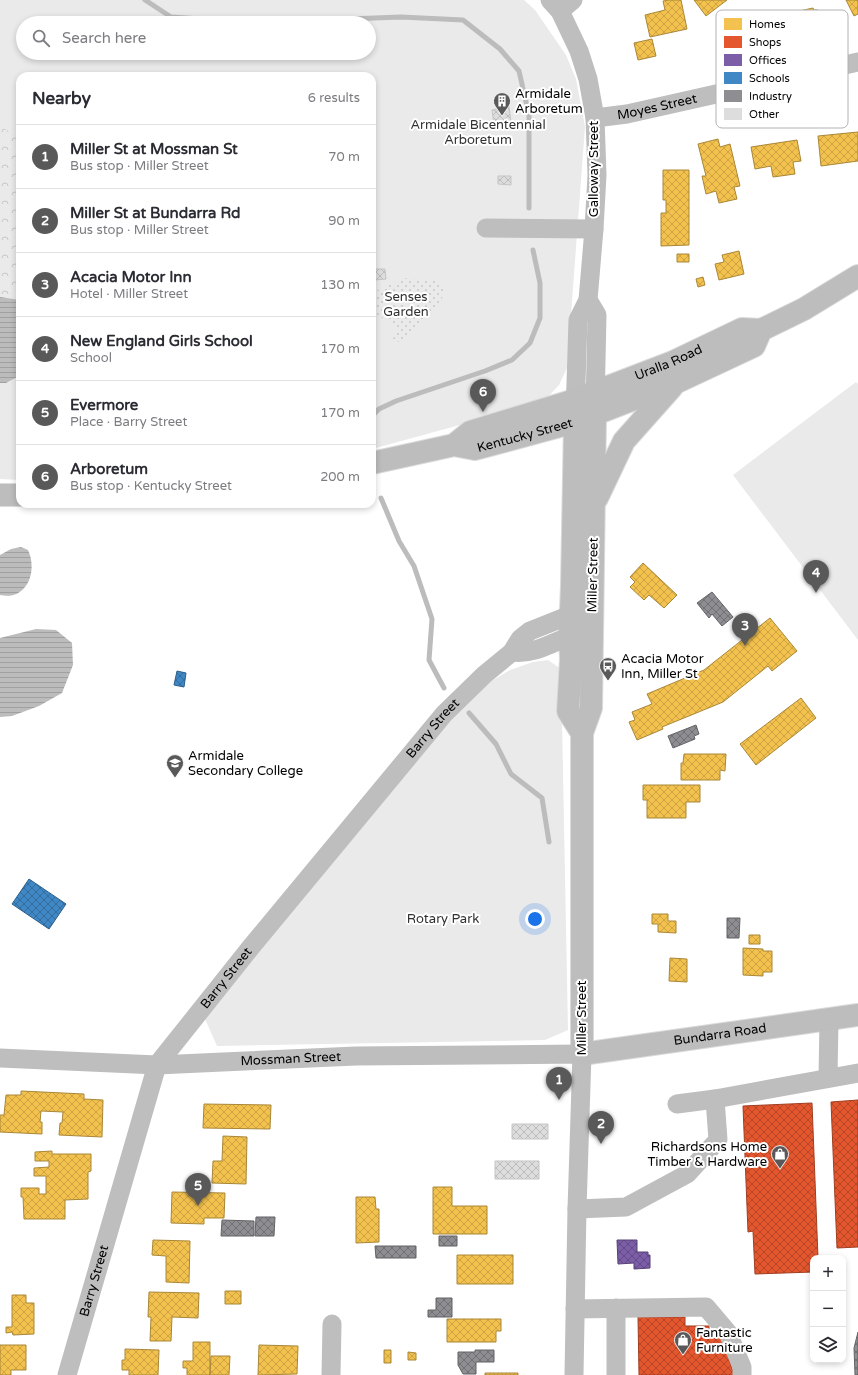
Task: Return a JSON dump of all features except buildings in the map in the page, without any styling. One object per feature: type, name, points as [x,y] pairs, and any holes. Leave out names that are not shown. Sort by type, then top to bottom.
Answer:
[{"type":"main road","name":"Uralla Road","points":[[575,400],[672,362],[742,329],[761,330],[804,308],[858,276]]},
{"type":"main road","name":"Uralla Road","points":[[585,418],[675,383],[754,346],[761,330]]},
{"type":"main road","points":[[594,504],[624,441],[675,383]]},
{"type":"main road","name":"Kentucky Street","points":[[454,445],[470,432],[575,400]]},
{"type":"main road","name":"Kentucky Street","points":[[376,462],[454,445],[476,449],[585,418]]},
{"type":"main road","name":"Miller Street","points":[[582,1054],[582,733],[592,708],[594,504],[585,418]]},
{"type":"main road","name":"Miller Street","points":[[582,733],[568,710],[571,659],[570,625],[572,585],[585,418]]},
{"type":"main road","points":[[0,495],[16,495]]},
{"type":"main road","name":"Bundarra Road","points":[[582,1054],[858,1015]]},
{"type":"street","name":"Galloway Street","points":[[561,4],[579,51],[588,80],[595,118],[597,175],[594,229],[588,300],[578,320],[575,400],[585,418]]},
{"type":"street","name":"Moyes Street","points":[[848,64],[858,62]]},
{"type":"street","name":"Moyes Street","points":[[595,118],[627,114],[716,94]]},
{"type":"street","points":[[486,228],[594,229]]},
{"type":"street","points":[[585,418],[595,392],[597,315],[588,300]]},
{"type":"street","name":"Barry Street","points":[[67,1375],[157,1065],[251,947],[444,714],[512,652],[520,654],[530,652],[570,625],[593,620]]},
{"type":"street","points":[[828,1078],[829,1019]]},
{"type":"street","name":"Mossman Street","points":[[0,1058],[157,1065],[356,1056],[582,1054]]},
{"type":"street","name":"Miller Street","points":[[574,1375],[576,1209],[582,1054]]},
{"type":"street","points":[[677,1104],[716,1100],[858,1073]]},
{"type":"street","points":[[576,1209],[626,1207],[687,1174],[718,1140],[716,1100]]},
{"type":"street","points":[[575,1309],[706,1307],[728,1333],[742,1367],[742,1375]]},
{"type":"street","points":[[616,1308],[616,1375]]},
{"type":"street","points":[[331,1375],[332,1324]]},
{"type":"green space","name":"Armidale Bicentennial Arboretum","points":[[0,0],[524,0],[535,10],[566,55],[576,79],[585,127],[567,368],[559,385],[547,398],[511,411],[376,448],[376,72],[16,72],[16,480],[0,479]]},
{"type":"green space","points":[[0,126],[16,136],[16,299],[0,297]]},
{"type":"green space","name":"Senses Garden","points":[[405,278],[440,281],[445,287],[444,295],[434,310],[420,325],[399,342],[392,339],[397,334],[394,326],[376,314],[376,291]]},
{"type":"green space","points":[[856,382],[858,384],[858,640],[733,475]]},
{"type":"green space","name":"Rotary Park","points":[[548,660],[561,669],[568,1030],[545,1040],[217,1046],[205,1019],[255,953],[448,720],[488,683],[510,670],[533,662]]},
{"type":"shaded area","points":[[0,297],[16,299],[16,378],[6,383],[0,383]]},
{"type":"shaded area","points":[[21,547],[28,550],[31,558],[32,567],[28,583],[17,593],[9,596],[0,595],[0,555],[11,549]]},
{"type":"shaded area","points":[[36,629],[56,630],[72,643],[73,665],[62,693],[39,706],[12,716],[0,717],[0,638]]},
{"type":"waterway","points":[[145,0],[169,16]]},
{"type":"waterway","points":[[376,18],[401,17],[463,20],[500,49],[519,71],[529,115],[529,208]]},
{"type":"waterway","points":[[376,412],[396,401],[485,371],[512,360],[530,343],[540,318],[540,283],[533,250]]},
{"type":"waterway","points":[[381,498],[399,541],[414,566],[432,619],[429,660],[444,688]]},
{"type":"waterway","points":[[469,713],[496,744],[511,774],[542,798],[549,842]]},
{"type":"place","name":"Armidale Arboretum","points":[[502,116]]},
{"type":"place","name":"Arboretum","points":[[483,412]]},
{"type":"place","name":"New England Girls School","points":[[816,593]]},
{"type":"place","name":"Acacia Motor Inn","points":[[745,646]]},
{"type":"place","name":"Acacia Motor Inn, Miller St","points":[[608,681]]},
{"type":"place","name":"Armidale Secondary College","points":[[175,778]]},
{"type":"place","name":"Miller St at Mossman St","points":[[559,1100]]},
{"type":"place","name":"Miller St at Bundarra Rd","points":[[601,1144]]},
{"type":"place","name":"Richardsons Home Timber & Hardware","points":[[780,1169]]},
{"type":"place","name":"Evermore","points":[[198,1206]]},
{"type":"place","name":"Fantastic Furniture","points":[[683,1355]]}]
